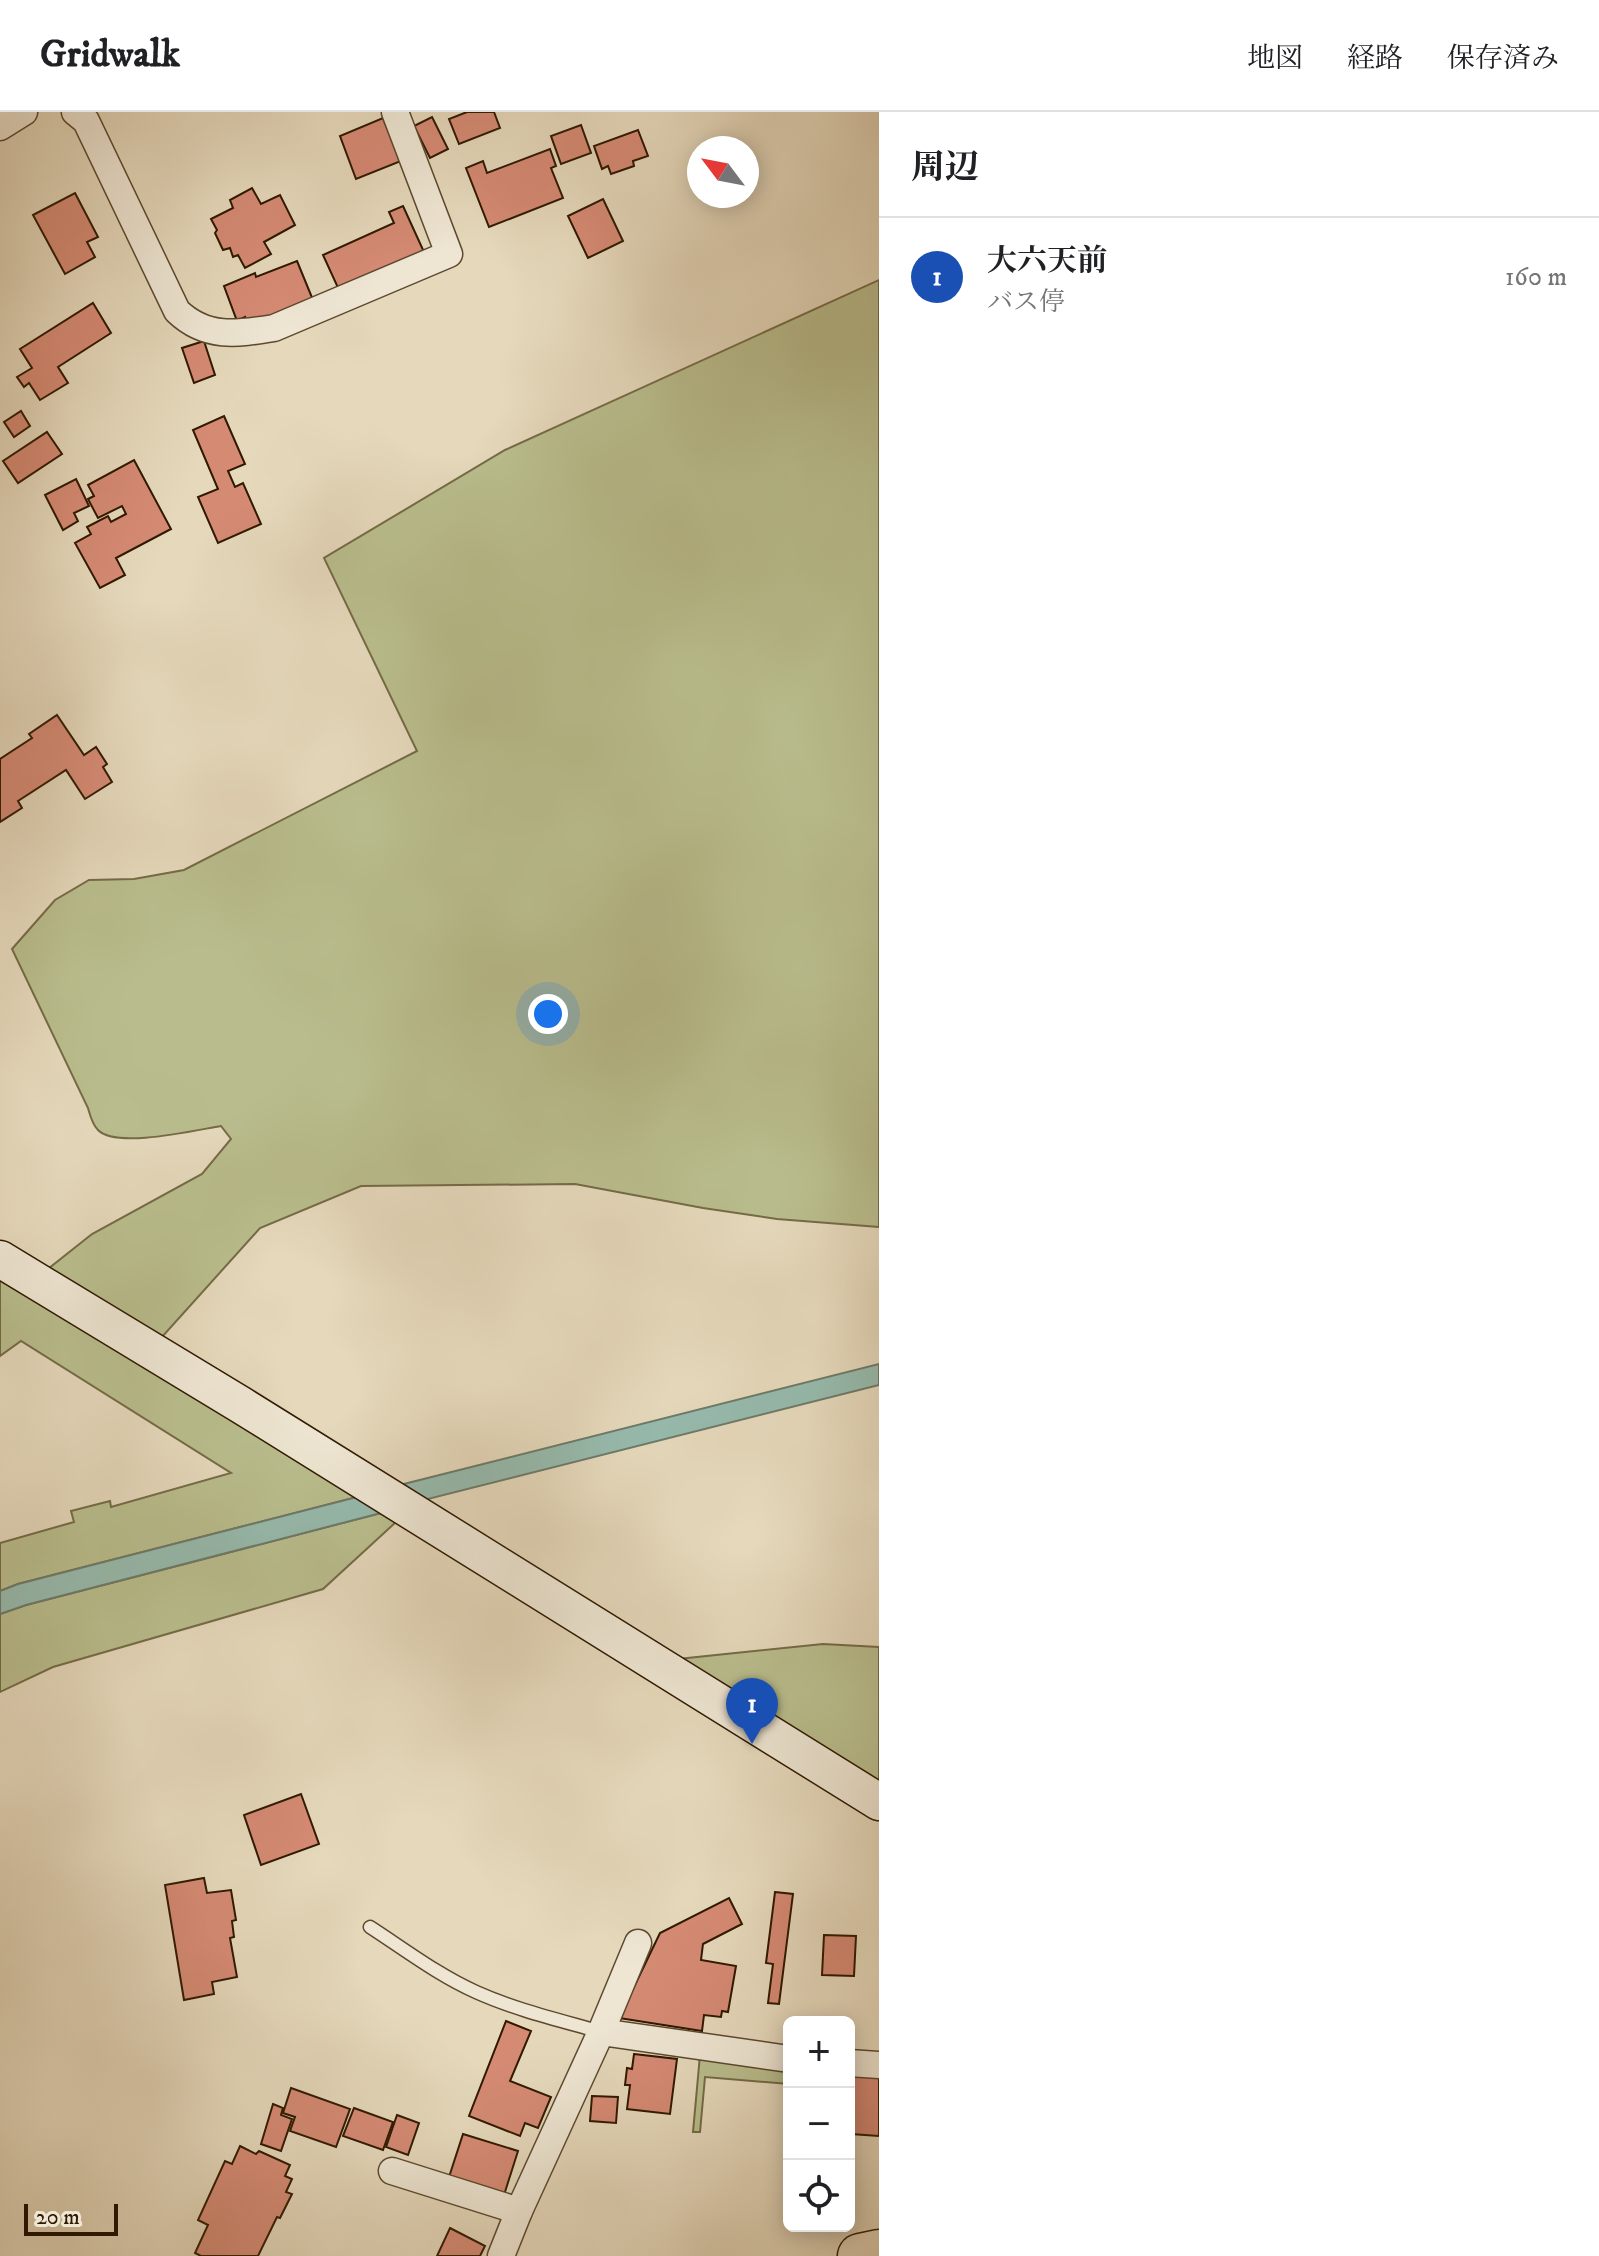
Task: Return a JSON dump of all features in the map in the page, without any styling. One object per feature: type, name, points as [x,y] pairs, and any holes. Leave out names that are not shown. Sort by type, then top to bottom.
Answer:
[{"type":"highway","points":[[860,2256],[879,2252]]},
{"type":"street","points":[[0,127],[24,112]]},
{"type":"street","points":[[75,112],[86,121],[177,311],[199,328],[221,333],[274,328],[449,254],[395,112]]},
{"type":"street","points":[[0,1259],[879,1802]]},
{"type":"street","points":[[501,2256],[638,1943]]},
{"type":"street","points":[[601,2032],[783,2058]]},
{"type":"street","points":[[855,2063],[879,2065]]},
{"type":"street","points":[[392,2171],[519,2211]]},
{"type":"lane","points":[[370,1927],[444,1976],[476,1992],[525,2011],[601,2032]]},
{"type":"green space","points":[[879,280],[879,1227],[777,1219],[575,1184],[361,1186],[260,1228],[162,1337],[48,1269],[92,1234],[202,1174],[231,1139],[221,1126],[138,1138],[121,1138],[98,1130],[12,949],[55,900],[89,880],[134,879],[184,870],[417,751],[324,558],[505,450]]},
{"type":"green space","points":[[0,1279],[60,1311],[357,1497],[0,1591],[0,1543],[74,1522],[71,1511],[110,1501],[111,1507],[231,1473],[21,1341],[0,1356]]},
{"type":"green space","points":[[381,1513],[396,1522],[323,1589],[53,1667],[0,1692],[0,1614]]},
{"type":"green space","points":[[823,1644],[879,1647],[879,1782],[678,1659]]},
{"type":"green space","points":[[700,2055],[783,2065],[783,2084],[705,2077],[700,2132],[693,2132]]},
{"type":"water","points":[[879,1364],[879,1385],[424,1500],[400,1485]]},
{"type":"water","points":[[357,1497],[381,1513],[0,1614],[0,1591],[18,1584]]},
{"type":"building","points":[[467,112],[494,112],[500,128],[459,144],[449,119]]},
{"type":"building","points":[[432,117],[448,149],[430,158],[414,126]]},
{"type":"building","points":[[383,118],[401,161],[356,179],[340,136]]},
{"type":"building","points":[[581,125],[591,153],[561,164],[551,136]]},
{"type":"building","points":[[638,130],[648,156],[633,161],[634,166],[611,174],[608,166],[602,169],[594,146]]},
{"type":"building","points":[[550,149],[556,166],[551,168],[563,198],[489,227],[466,168],[483,161],[487,173]]},
{"type":"building","points":[[252,188],[261,204],[280,195],[295,225],[264,242],[271,254],[245,268],[238,255],[233,257],[230,248],[223,250],[211,219],[233,208],[230,200]]},
{"type":"building","points":[[75,193],[98,237],[87,242],[95,257],[65,274],[33,215]]},
{"type":"building","points":[[603,199],[623,241],[588,258],[568,216]]},
{"type":"building","points":[[403,206],[424,252],[339,290],[323,255],[394,223],[389,212]]},
{"type":"building","points":[[297,261],[313,300],[248,326],[245,317],[237,321],[224,286]]},
{"type":"building","points":[[93,303],[111,333],[58,367],[68,383],[40,400],[29,383],[24,387],[17,377],[32,368],[20,349]]},
{"type":"building","points":[[204,341],[215,375],[194,383],[182,348]]},
{"type":"building","points":[[21,411],[30,426],[14,437],[4,422]]},
{"type":"building","points":[[224,416],[245,464],[228,471],[235,487],[243,483],[261,524],[218,543],[198,497],[218,489],[193,430]]},
{"type":"building","points":[[47,432],[62,454],[18,483],[3,461]]},
{"type":"building","points":[[134,460],[171,529],[116,558],[125,575],[100,588],[75,543],[91,534],[87,527],[108,516],[111,522],[126,514],[122,506],[98,518],[88,499],[94,496],[88,485]]},
{"type":"building","points":[[76,479],[89,506],[74,513],[78,521],[63,530],[45,495]]},
{"type":"building","points":[[57,715],[84,755],[96,747],[107,764],[103,767],[112,782],[85,799],[66,770],[18,801],[22,808],[0,822],[0,759],[32,738],[29,734]]},
{"type":"building","points":[[301,1794],[319,1844],[261,1865],[244,1815]]},
{"type":"building","points":[[204,1878],[207,1893],[231,1890],[236,1920],[232,1921],[234,1937],[230,1938],[237,1977],[212,1982],[214,1994],[184,2000],[165,1885]]},
{"type":"building","points":[[775,1892],[793,1894],[779,2004],[768,2003],[773,1964],[766,1963]]},
{"type":"building","points":[[729,1898],[742,1924],[703,1944],[701,1960],[736,1966],[728,2012],[722,2011],[721,2017],[704,2015],[702,2031],[619,2018],[660,1933]]},
{"type":"building","points":[[824,1935],[856,1936],[854,1976],[822,1975]]},
{"type":"building","points":[[506,2021],[531,2031],[510,2081],[551,2097],[538,2128],[525,2123],[520,2136],[469,2116]]},
{"type":"building","points":[[634,2054],[677,2059],[670,2114],[627,2109],[630,2085],[625,2085],[627,2068],[632,2069]]},
{"type":"building","points":[[855,2076],[879,2078],[879,2136],[855,2134]]},
{"type":"building","points":[[291,2088],[350,2109],[336,2147],[290,2131],[295,2117],[283,2113]]},
{"type":"building","points":[[592,2096],[618,2097],[616,2123],[590,2121]]},
{"type":"building","points":[[273,2104],[283,2108],[281,2115],[292,2119],[281,2151],[261,2144]]},
{"type":"building","points":[[354,2108],[393,2122],[383,2150],[343,2136]]},
{"type":"building","points":[[397,2115],[419,2123],[408,2155],[386,2147]]},
{"type":"building","points":[[463,2134],[518,2151],[504,2195],[449,2177]]},
{"type":"building","points":[[240,2146],[290,2165],[285,2176],[292,2179],[286,2192],[292,2194],[258,2256],[201,2256],[195,2253],[208,2225],[198,2220],[225,2161],[232,2164]]},
{"type":"building","points":[[450,2228],[485,2246],[480,2256],[437,2256]]},
{"type":"place","name":"大六天前","points":[[752,1744]]}]
